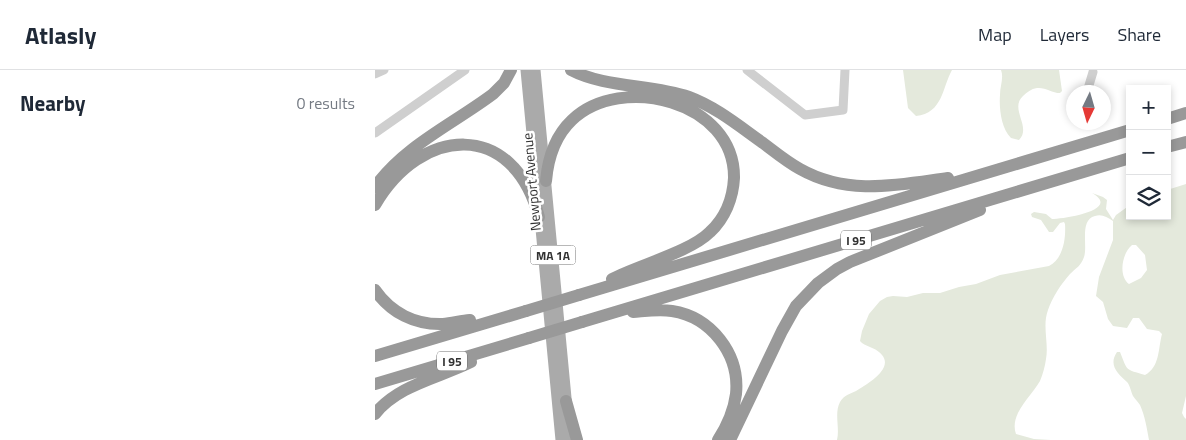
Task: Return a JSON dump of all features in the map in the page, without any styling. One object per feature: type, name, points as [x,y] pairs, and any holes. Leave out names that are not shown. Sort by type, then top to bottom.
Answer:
[{"type":"highway","points":[[375,187],[407,153],[493,94],[504,83],[511,70]]},
{"type":"highway","points":[[571,70],[591,78],[666,91],[697,100],[724,115],[792,165],[817,178],[834,183],[884,187],[987,173]]},
{"type":"highway","points":[[545,181],[552,151],[567,124],[589,108],[614,100],[654,99],[672,102],[693,110],[716,128],[730,152],[734,175],[731,197],[723,216],[710,232],[691,246],[623,273],[579,295]]},
{"type":"highway","points":[[1171,118],[1186,113]]},
{"type":"highway","name":"I 95","points":[[375,356],[1126,131]]},
{"type":"highway","points":[[1171,146],[1186,142]]},
{"type":"highway","points":[[375,205],[397,176],[417,158],[443,146],[466,145],[489,150],[513,166],[530,189],[539,217]]},
{"type":"highway","name":"I 95","points":[[375,384],[1126,159]]},
{"type":"highway","points":[[730,440],[787,321],[801,300],[818,283],[850,262],[977,212],[1026,189]]},
{"type":"highway","points":[[375,290],[394,310],[410,319],[423,322],[445,324],[500,318]]},
{"type":"highway","points":[[606,315],[656,310],[676,312],[697,320],[719,338],[732,361],[737,383],[732,412],[718,440]]},
{"type":"highway","points":[[375,414],[384,404],[399,393],[507,344]]},
{"type":"highway","points":[[566,401],[577,440]]},
{"type":"main road","name":"Newport Avenue","points":[[526,70],[561,440]]},
{"type":"main road","name":"Newport Avenue","points":[[535,70],[570,440]]},
{"type":"street","points":[[375,74],[383,70]]},
{"type":"street","points":[[375,133],[465,70]]},
{"type":"street","points":[[747,70],[805,115],[843,110],[845,70]]},
{"type":"street","points":[[1089,85],[1093,71],[1102,70]]},
{"type":"shaded area","points":[[903,70],[952,70],[937,105],[932,110],[916,116],[908,108]]},
{"type":"shaded area","points":[[1001,70],[1059,70],[1062,91],[1060,93],[1037,88],[1028,92],[1019,101],[1018,107],[1023,129],[1019,140],[1011,138],[1001,118]]},
{"type":"shaded area","points":[[1186,184],[1186,396],[1182,413],[1186,419],[1186,440],[1149,440],[1145,418],[1140,405],[1133,396],[1128,383],[1115,369],[1114,357],[1117,352],[1120,352],[1128,369],[1145,375],[1150,372],[1158,357],[1162,334],[1159,331],[1147,329],[1139,318],[1133,318],[1127,328],[1113,326],[1108,319],[1103,302],[1096,296],[1099,277],[1113,240],[1113,221],[1100,215],[1090,218],[1087,223],[1083,260],[1063,282],[1050,305],[1046,316],[1047,353],[1043,373],[1040,381],[1022,406],[1016,420],[1016,434],[1034,439],[1051,440],[837,440],[837,411],[840,402],[845,396],[872,381],[882,371],[884,366],[885,360],[882,355],[860,341],[869,314],[880,301],[893,296],[907,297],[923,293],[940,293],[976,284],[1000,275],[1049,266],[1058,259],[1063,248],[1065,224],[1064,222],[1060,223],[1053,232],[1049,232],[1041,220],[1032,217],[1031,214],[1034,212],[1046,214],[1052,219],[1088,212],[1096,209],[1100,204],[1099,199],[1092,193],[1107,200],[1106,209],[1113,220],[1116,215],[1126,208],[1126,220],[1171,220],[1171,189]],"holes":[[[1132,245],[1136,245],[1145,255],[1147,270],[1141,278],[1129,284],[1123,276],[1122,270],[1126,253]]]}]
